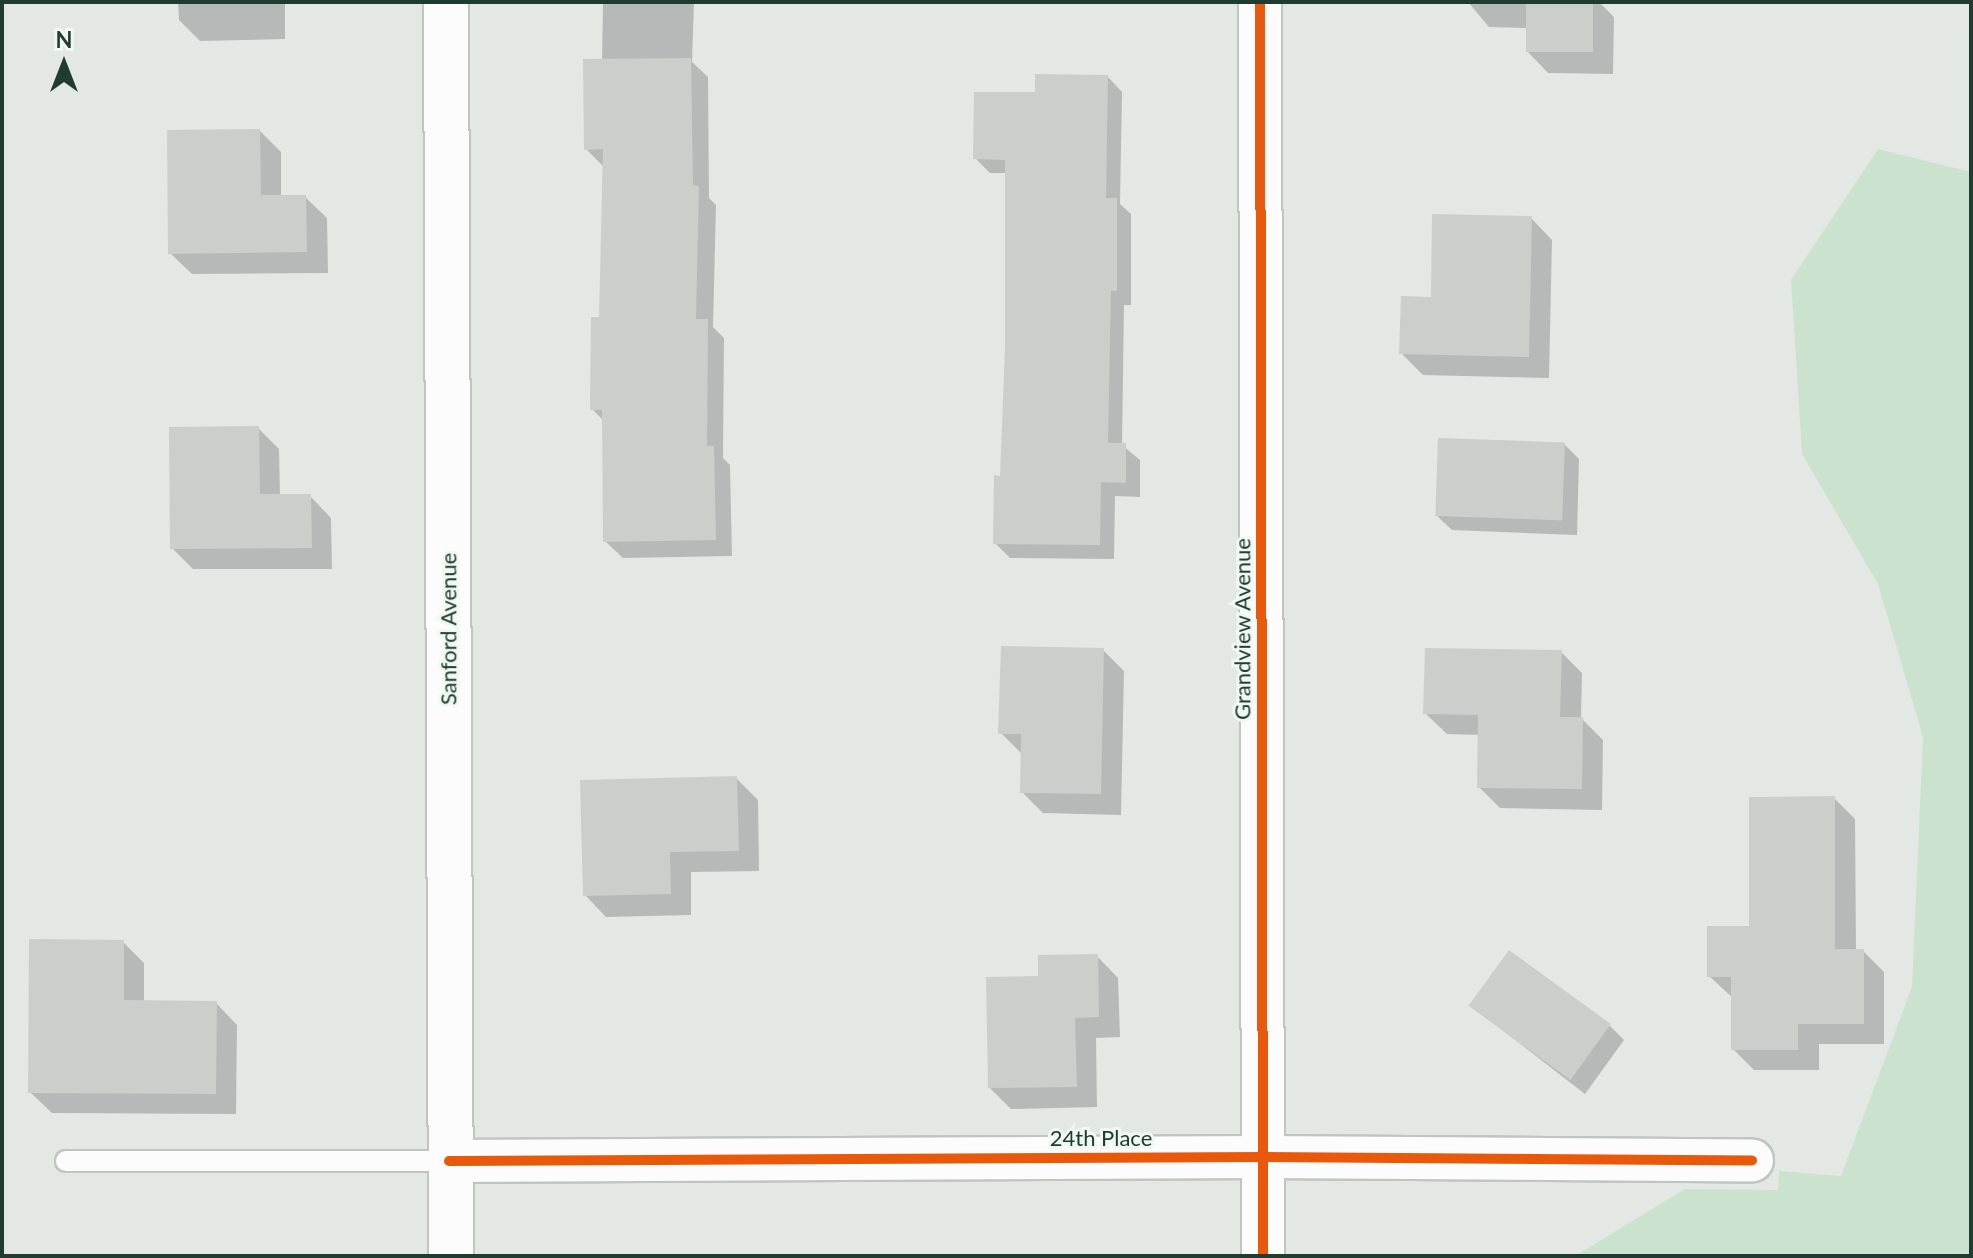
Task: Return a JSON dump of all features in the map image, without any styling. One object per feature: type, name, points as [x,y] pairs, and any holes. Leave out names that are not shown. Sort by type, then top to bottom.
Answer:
[{"type":"main road","name":"Sanford Avenue","points":[[446,2],[451,1256]]},
{"type":"street","name":"Grandview Avenue","points":[[1260,2],[1263,1256]]},
{"type":"street","name":"24th Place","points":[[449,1161],[1264,1157],[1752,1160]]},
{"type":"lane","points":[[66,1161],[449,1161]]},
{"type":"green space","points":[[1878,149],[1971,172],[1971,1256],[1575,1256],[1685,1189],[1778,1190],[1779,1171],[1841,1176],[1912,987],[1923,737],[1878,584],[1802,454],[1791,280]]},
{"type":"building","points":[[1526,2],[1593,2],[1593,52],[1526,52]]},
{"type":"building","points":[[691,58],[693,185],[699,186],[696,319],[708,319],[707,446],[714,446],[716,540],[603,542],[602,410],[590,410],[591,317],[599,317],[603,149],[584,150],[583,59]]},
{"type":"building","points":[[1035,74],[1108,75],[1106,198],[1117,198],[1117,291],[1111,291],[1108,443],[1126,443],[1126,483],[1101,482],[1100,545],[993,544],[994,475],[1000,476],[1005,347],[1005,160],[973,159],[974,92],[1035,92]]},
{"type":"building","points":[[260,129],[261,195],[306,195],[307,252],[168,254],[167,130]]},
{"type":"building","points":[[1432,214],[1532,216],[1529,357],[1399,354],[1401,296],[1431,297]]},
{"type":"building","points":[[259,426],[260,494],[311,494],[312,548],[170,549],[169,427]]},
{"type":"building","points":[[1438,438],[1565,442],[1562,520],[1435,516]]},
{"type":"building","points":[[1001,646],[1104,648],[1101,794],[1020,793],[1021,734],[998,734]]},
{"type":"building","points":[[1425,648],[1562,650],[1560,717],[1583,717],[1582,789],[1477,788],[1478,715],[1423,714]]},
{"type":"building","points":[[737,776],[739,851],[670,852],[671,894],[583,896],[580,780]]},
{"type":"building","points":[[1835,796],[1835,949],[1864,949],[1864,1024],[1798,1024],[1798,1050],[1731,1050],[1731,977],[1707,977],[1707,926],[1749,926],[1749,797]]},
{"type":"building","points":[[29,939],[124,940],[124,1000],[217,1001],[216,1094],[28,1093]]},
{"type":"building","points":[[1509,950],[1611,1024],[1570,1080],[1468,1006]]},
{"type":"building","points":[[1098,954],[1099,1017],[1075,1018],[1077,1087],[988,1088],[986,977],[1038,976],[1038,955]]},
{"type":"cycle path","points":[[1260,2],[1263,1256]]},
{"type":"cycle path","points":[[449,1161],[1264,1157],[1752,1160]]}]
